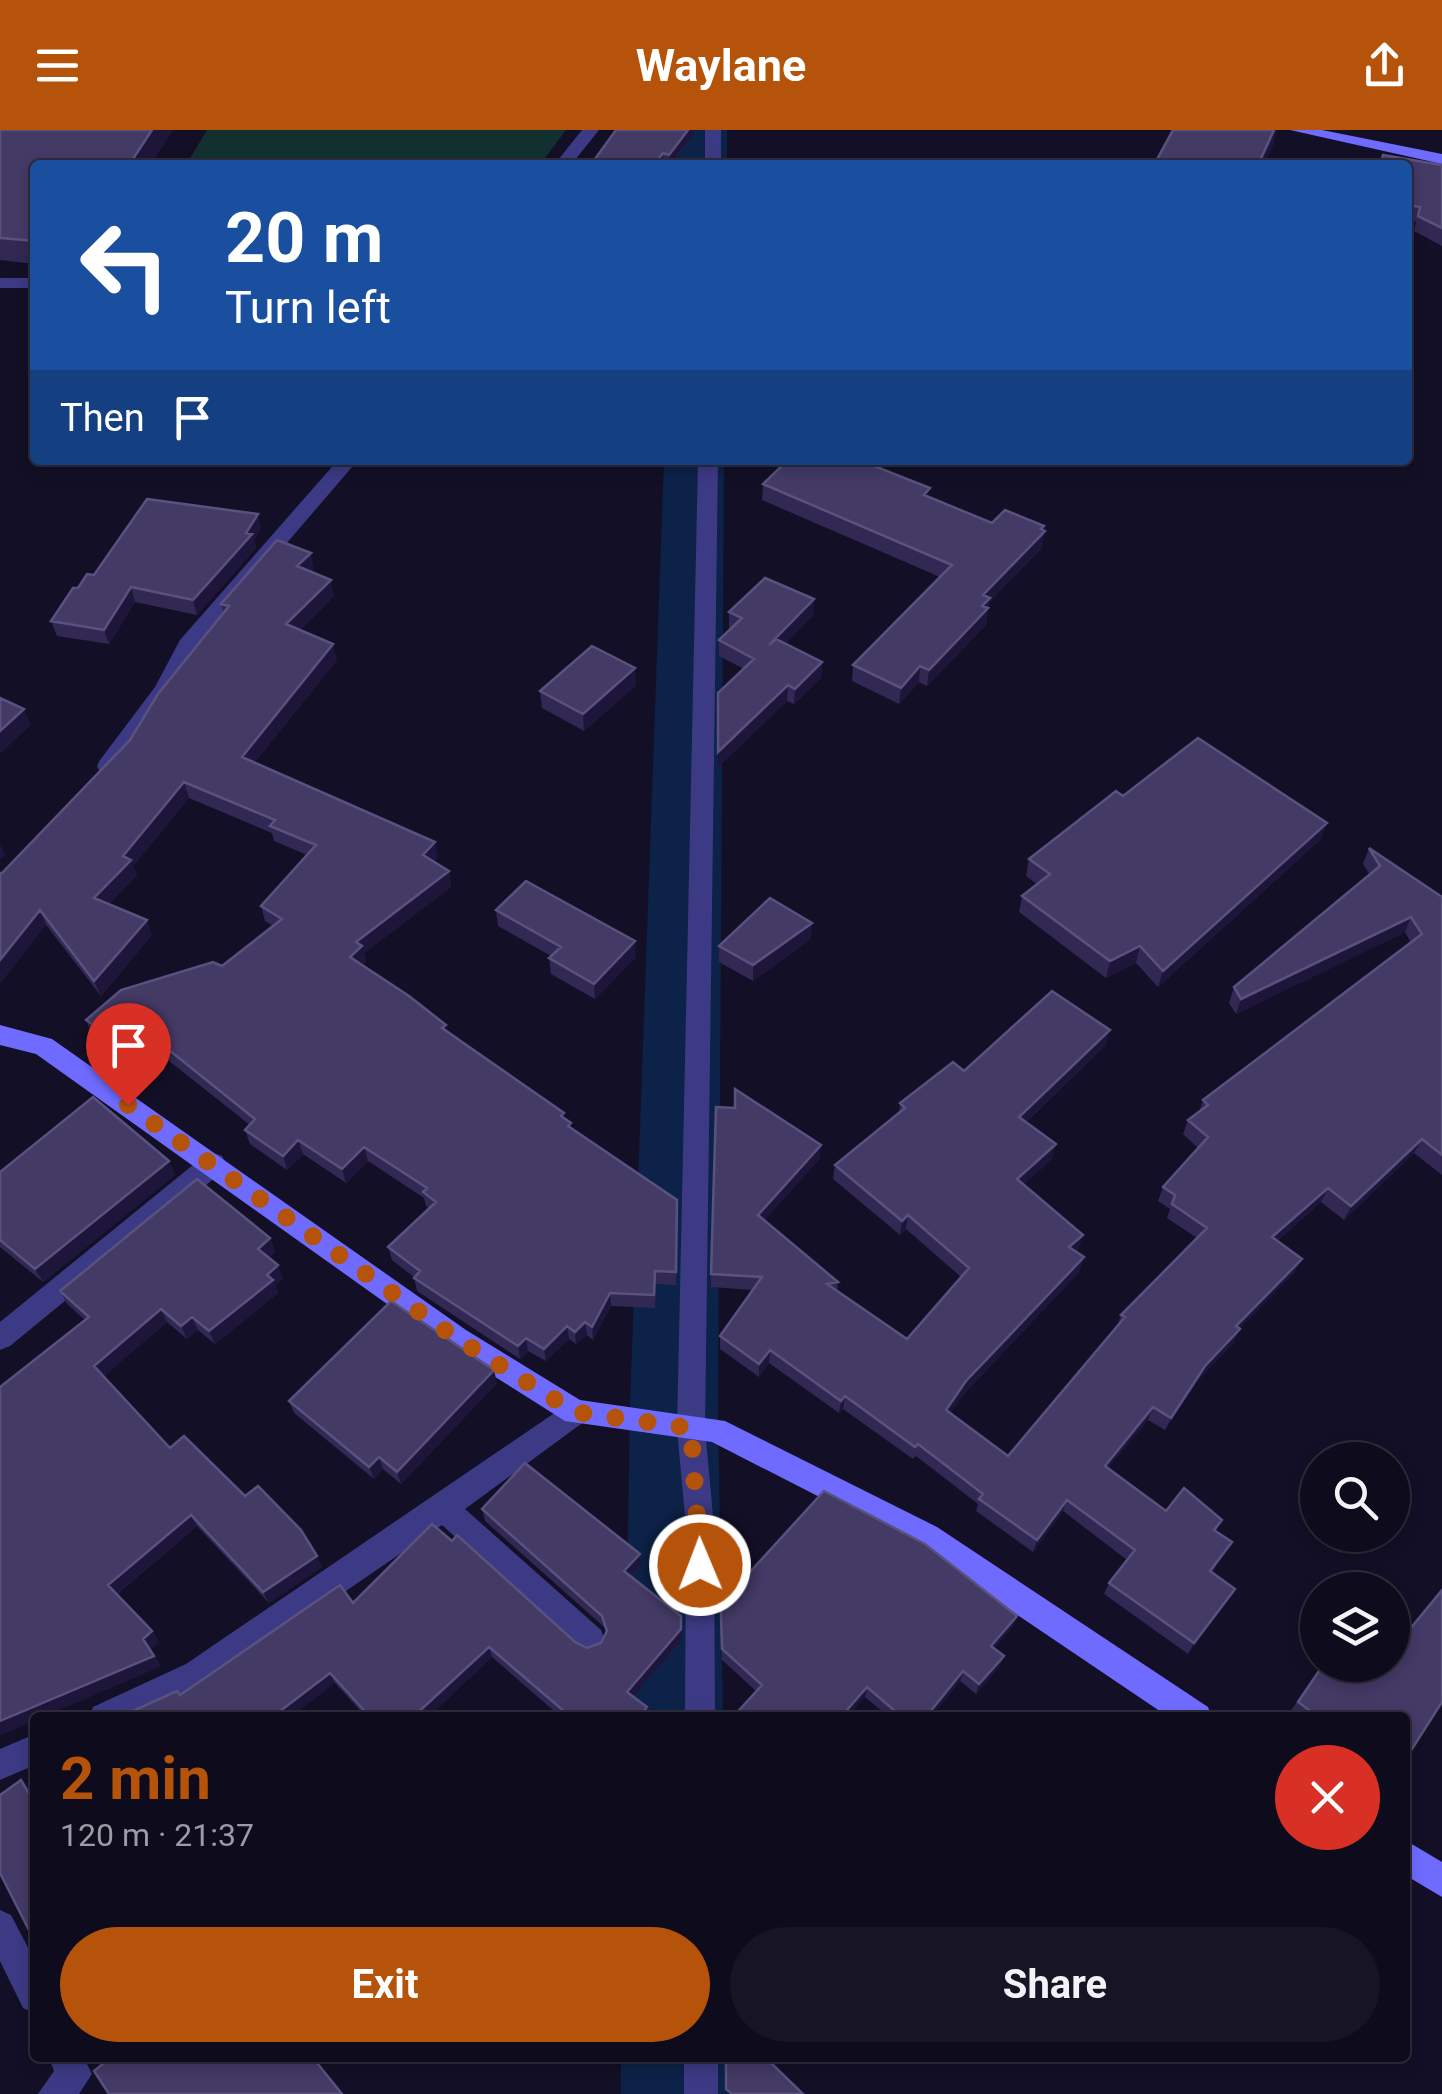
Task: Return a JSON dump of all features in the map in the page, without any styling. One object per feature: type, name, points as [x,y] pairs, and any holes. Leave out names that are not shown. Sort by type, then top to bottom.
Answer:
[{"type":"street","points":[[566,160],[591,130]]},
{"type":"street","points":[[712,160],[713,130]]},
{"type":"street","points":[[1298,130],[1442,159]]},
{"type":"street","points":[[0,283],[30,283]]},
{"type":"street","points":[[88,788],[125,748],[187,645],[344,465]]},
{"type":"street","points":[[700,1712],[700,1527],[691,1428],[708,465]]},
{"type":"street","points":[[0,1035],[43,1046],[456,1338],[575,1412],[716,1430],[927,1537],[1189,1712]]},
{"type":"street","points":[[0,1338],[212,1164]]},
{"type":"street","points":[[117,1712],[197,1676],[443,1508],[575,1412]]},
{"type":"street","points":[[443,1508],[590,1640]]},
{"type":"street","points":[[0,1765],[30,1751]]},
{"type":"street","points":[[1410,1859],[1442,1881]]},
{"type":"street","points":[[0,1926],[30,1986]]},
{"type":"street","points":[[55,2094],[74,2074],[68,2062]]},
{"type":"street","points":[[701,2062],[701,2094]]},
{"type":"green space","points":[[207,130],[566,130],[544,160],[189,160]]},
{"type":"building","points":[[0,130],[152,130],[132,160],[30,160],[30,241],[0,238]]},
{"type":"building","points":[[616,130],[688,130],[669,155],[663,153],[658,160],[594,160]]},
{"type":"building","points":[[1173,130],[1274,130],[1260,160],[1157,160]]},
{"type":"building","points":[[1383,155],[1442,165],[1442,228],[1418,216],[1420,207],[1412,206],[1412,160],[1382,160]]},
{"type":"building","points":[[783,465],[872,465],[930,488],[924,495],[992,523],[1005,510],[1044,526],[1041,529],[1045,531],[983,595],[990,598],[982,606],[988,608],[929,670],[920,666],[901,688],[853,665],[952,565],[763,484]]},
{"type":"building","points":[[147,499],[258,514],[246,533],[252,534],[193,600],[131,587],[104,630],[51,621],[73,588],[78,588],[87,574],[94,575]]},
{"type":"building","points":[[277,540],[311,553],[297,566],[331,580],[286,624],[333,644],[242,757],[435,842],[423,855],[449,871],[356,942],[362,946],[350,957],[409,996],[446,1025],[442,1028],[564,1113],[561,1116],[571,1123],[568,1126],[677,1200],[676,1272],[655,1271],[654,1295],[610,1293],[592,1327],[585,1322],[575,1332],[567,1326],[544,1349],[526,1338],[518,1346],[414,1278],[420,1271],[388,1247],[436,1202],[423,1192],[427,1188],[364,1147],[342,1169],[298,1140],[283,1156],[245,1130],[255,1119],[154,1038],[135,1055],[86,1020],[121,990],[213,962],[222,966],[282,919],[261,906],[316,845],[270,826],[275,820],[184,782],[123,856],[131,860],[94,898],[147,920],[94,981],[40,910],[0,960],[0,873],[130,740],[158,694],[229,606],[221,604]]},
{"type":"building","points":[[765,578],[814,599],[769,645],[776,639],[822,662],[795,689],[788,685],[718,752],[718,693],[754,659],[719,640],[742,618],[729,612]]},
{"type":"building","points":[[592,646],[635,668],[583,714],[540,691]]},
{"type":"building","points":[[0,698],[24,709],[0,731]]},
{"type":"building","points":[[1198,738],[1327,823],[1163,971],[1140,946],[1110,961],[1022,896],[1050,874],[1029,859],[1116,791],[1123,796]]},
{"type":"building","points":[[1369,848],[1442,897],[1442,1155],[1422,1139],[1351,1206],[1328,1188],[1272,1237],[1302,1259],[1236,1326],[1240,1329],[1205,1366],[1171,1418],[1153,1407],[1105,1466],[1166,1511],[1184,1488],[1222,1520],[1214,1530],[1232,1542],[1210,1571],[1235,1589],[1194,1643],[1109,1583],[1135,1550],[1067,1500],[1037,1540],[979,1499],[983,1494],[918,1444],[915,1447],[845,1396],[841,1401],[770,1350],[759,1364],[720,1336],[762,1277],[711,1274],[716,1107],[735,1108],[735,1089],[821,1145],[758,1215],[838,1282],[827,1284],[907,1339],[969,1268],[908,1215],[902,1221],[835,1165],[905,1108],[900,1103],[953,1062],[964,1071],[1052,991],[1110,1030],[1019,1117],[1056,1144],[1017,1179],[1083,1235],[1069,1247],[1084,1257],[966,1381],[946,1410],[1008,1456],[1125,1317],[1121,1315],[1207,1228],[1172,1204],[1175,1195],[1163,1187],[1208,1137],[1188,1120],[1208,1105],[1203,1100],[1422,934],[1411,917],[1241,999],[1234,987],[1380,866]]},
{"type":"building","points":[[526,881],[635,941],[594,984],[549,958],[561,947],[496,910]]},
{"type":"building","points":[[770,898],[812,923],[753,965],[719,946]]},
{"type":"building","points":[[93,1097],[169,1161],[35,1269],[0,1240],[0,1172]]},
{"type":"building","points":[[197,1179],[270,1238],[258,1249],[278,1265],[267,1275],[273,1280],[209,1331],[192,1317],[181,1326],[161,1309],[94,1366],[170,1448],[184,1436],[245,1496],[258,1486],[301,1530],[317,1556],[263,1592],[191,1515],[108,1585],[152,1631],[143,1639],[154,1656],[0,1721],[0,1387],[89,1317],[60,1291]]},
{"type":"building","points":[[391,1301],[494,1370],[397,1472],[379,1457],[369,1467],[289,1401]]},
{"type":"building","points":[[525,1463],[640,1554],[624,1571],[681,1616],[681,1629],[627,1692],[647,1707],[643,1712],[565,1712],[489,1647],[419,1712],[366,1712],[330,1673],[279,1712],[119,1712],[133,1711],[177,1691],[180,1695],[340,1585],[353,1603],[432,1524],[452,1541],[457,1535],[575,1642],[587,1648],[601,1643],[607,1631],[602,1616],[482,1509]]},
{"type":"building","points":[[824,1491],[925,1544],[1017,1616],[991,1646],[1004,1656],[979,1684],[963,1671],[930,1712],[896,1712],[867,1687],[845,1712],[737,1712],[762,1685],[722,1649],[719,1547],[749,1573]]},
{"type":"building","points":[[1442,1590],[1442,1702],[1410,1752],[1410,1712],[1312,1712],[1298,1702],[1312,1682],[1410,1682],[1410,1629]]},
{"type":"building","points":[[21,1780],[30,1795],[30,1932],[0,1873],[0,1795]]},
{"type":"building","points":[[105,2062],[316,2062],[342,2094],[109,2094],[94,2071]]},
{"type":"building","points":[[726,2062],[770,2062],[803,2094],[732,2094],[726,2089]]},
{"type":"waterway","points":[[701,130],[701,160]]},
{"type":"waterway","points":[[674,1712],[674,1406],[694,465]]},
{"type":"waterway","points":[[675,2062],[675,2094]]},
{"type":"route","points":[[128,1105],[456,1338],[575,1412],[691,1428],[700,1565]]}]
